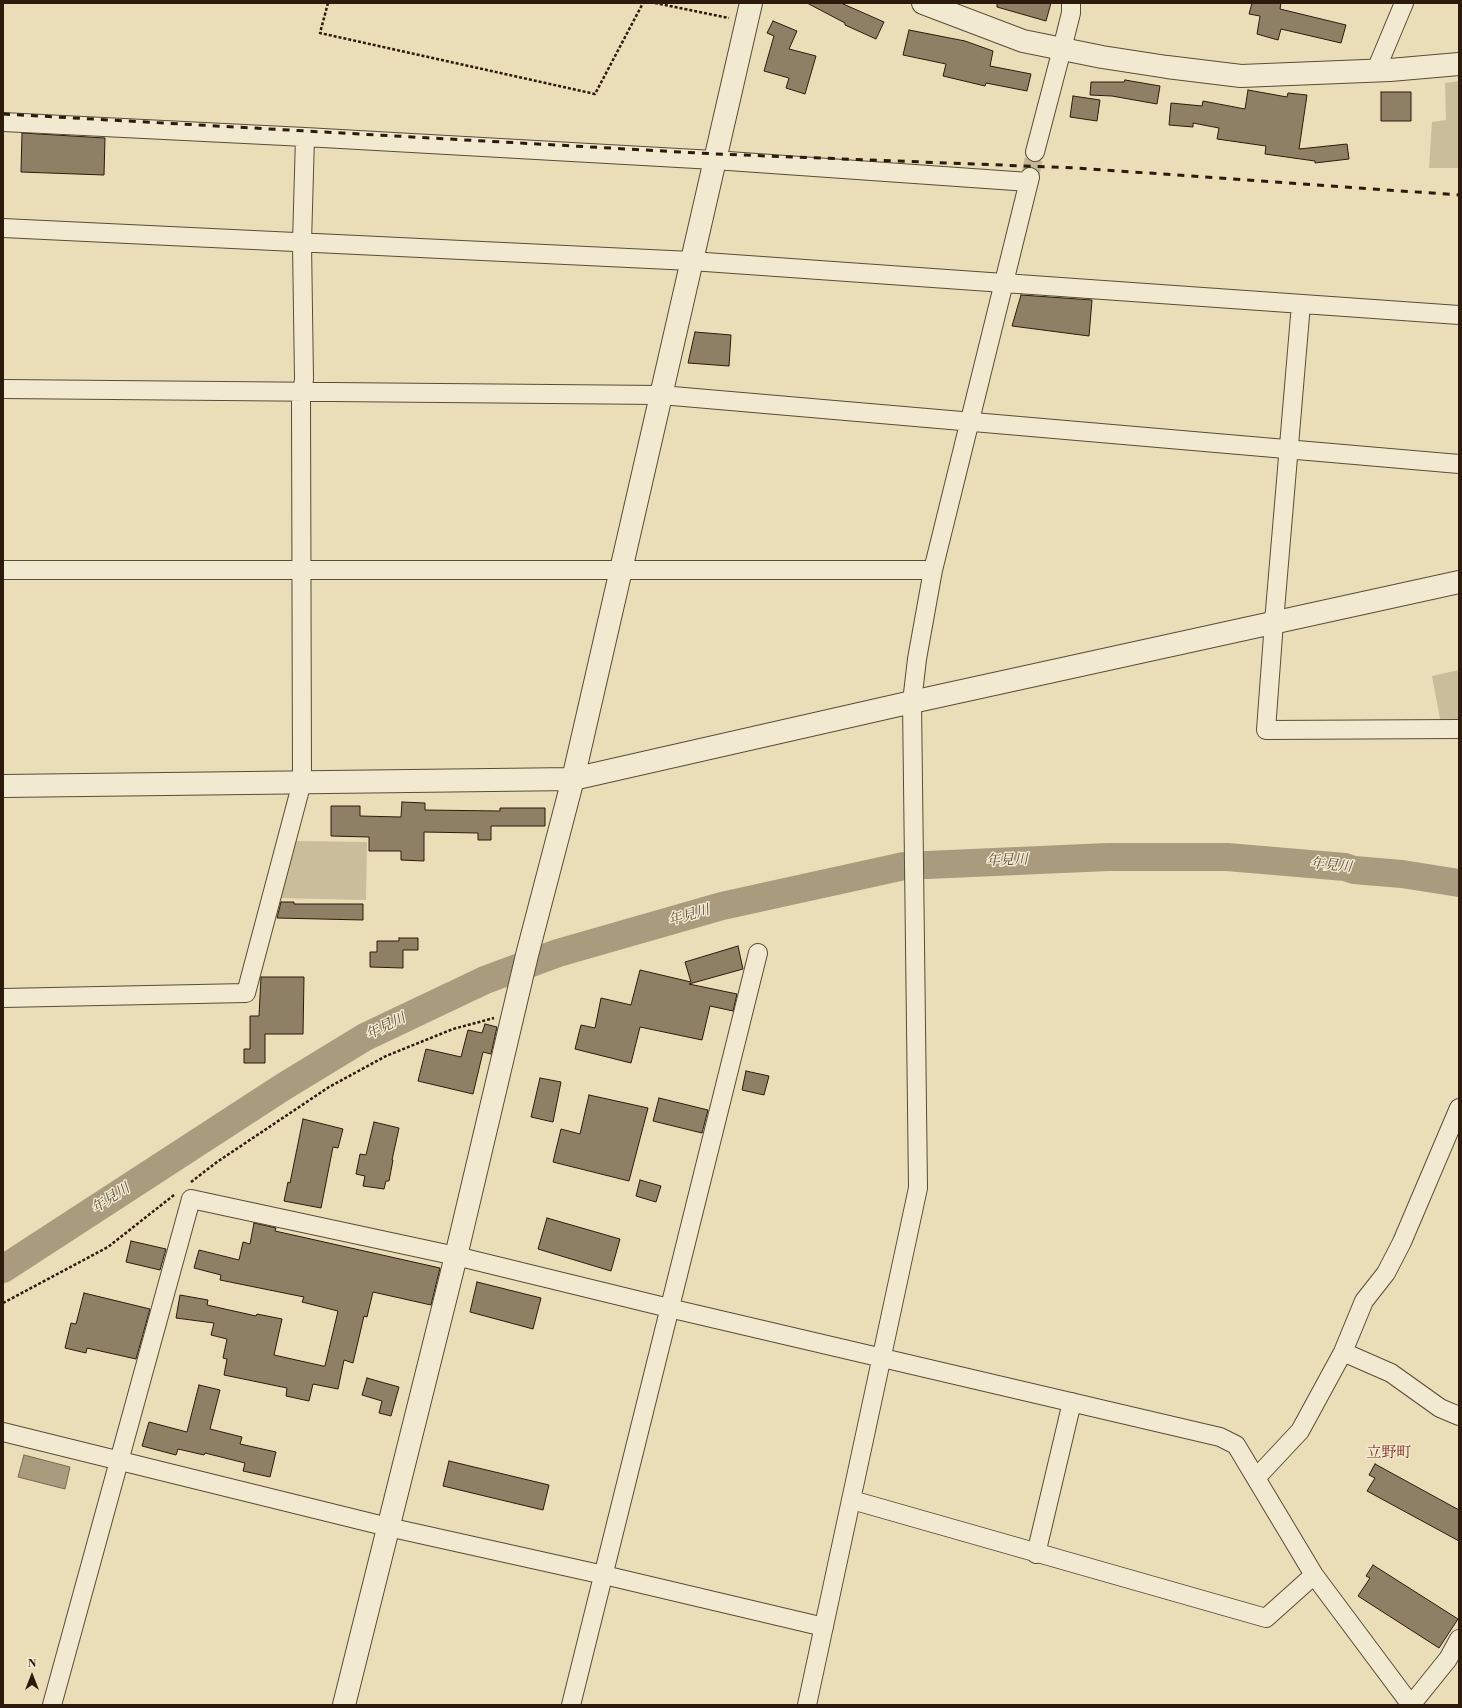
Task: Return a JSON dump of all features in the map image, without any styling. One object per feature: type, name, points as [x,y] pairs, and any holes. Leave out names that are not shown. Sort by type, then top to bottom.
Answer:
[{"type":"street","points":[[923,3],[1023,41],[1167,67],[1241,76],[1376,70],[1459,64]]},
{"type":"street","points":[[1035,152],[1071,13],[1071,3]]},
{"type":"street","points":[[1376,70],[1404,3]]},
{"type":"street","points":[[344,1705],[456,1256],[536,920],[573,779],[749,13]]},
{"type":"street","points":[[3,122],[305,137],[1030,179],[933,570],[917,659],[912,702],[916,915],[918,1188],[808,1705]]},
{"type":"street","points":[[3,998],[246,993],[302,782],[300,570],[302,392],[304,379],[302,243],[305,137]]},
{"type":"street","points":[[3,228],[691,261],[1459,315]]},
{"type":"street","points":[[1301,304],[1266,730],[1459,729]]},
{"type":"street","points":[[3,389],[661,395],[1459,464]]},
{"type":"street","points":[[3,570],[933,570]]},
{"type":"street","points":[[3,786],[573,779],[912,702],[1459,582]]},
{"type":"street","points":[[571,1705],[758,953]]},
{"type":"street","points":[[1256,1478],[1300,1431],[1343,1352],[1364,1301],[1386,1273],[1402,1242],[1459,1108]]},
{"type":"street","points":[[52,1705],[191,1199],[456,1256],[669,1308],[1220,1437],[1236,1445],[1314,1575],[1411,1705],[1448,1659],[1459,1639]]},
{"type":"street","points":[[1343,1352],[1391,1373],[1440,1408],[1459,1416]]},
{"type":"street","points":[[1036,1554],[1072,1402]]},
{"type":"street","points":[[3,1432],[388,1527],[604,1575],[824,1627]]},
{"type":"street","points":[[852,1500],[1036,1554],[1266,1618],[1314,1575]]},
{"type":"path","points":[[328,3],[320,34],[595,94],[643,3]]},
{"type":"path","points":[[655,3],[749,13]]},
{"type":"path","points":[[186,1185],[217,1162],[329,1087],[386,1056],[453,1028],[514,1011]]},
{"type":"path","points":[[3,1303],[108,1247],[180,1190]]},
{"type":"shaded area","points":[[1459,81],[1459,168],[1429,168],[1432,122],[1446,120],[1445,83]]},
{"type":"shaded area","points":[[1459,670],[1459,724],[1441,724],[1432,676]]},
{"type":"shaded area","points":[[295,841],[367,842],[366,900],[278,898]]},
{"type":"shaded area","points":[[24,1455],[70,1467],[65,1489],[18,1477]]},
{"type":"building","points":[[807,3],[841,3],[884,22],[876,39],[845,25],[845,23]]},
{"type":"building","points":[[997,3],[1051,3],[1046,21],[997,7]]},
{"type":"building","points":[[1252,3],[1281,3],[1280,9],[1346,25],[1341,43],[1281,29],[1278,40],[1257,34],[1260,16],[1249,14]]},
{"type":"building","points":[[773,21],[797,31],[789,49],[816,56],[805,94],[786,88],[789,78],[764,71],[774,36],[767,33]]},
{"type":"building","points":[[909,30],[965,41],[993,51],[990,66],[1031,74],[1027,91],[986,83],[985,86],[943,76],[946,64],[903,55]]},
{"type":"building","points":[[1125,80],[1160,86],[1157,104],[1112,96],[1090,95],[1091,82],[1124,82]]},
{"type":"building","points":[[1248,90],[1287,97],[1288,93],[1307,95],[1299,149],[1347,144],[1349,159],[1315,163],[1315,161],[1265,154],[1266,146],[1217,139],[1219,128],[1193,123],[1193,127],[1169,125],[1171,103],[1202,106],[1203,101],[1245,109]]},
{"type":"building","points":[[1381,92],[1411,92],[1411,121],[1381,121]]},
{"type":"building","points":[[1073,96],[1100,100],[1097,121],[1070,117]]},
{"type":"building","points":[[22,133],[105,138],[104,175],[21,172]]},
{"type":"building","points":[[1021,295],[1092,300],[1089,336],[1012,326]]},
{"type":"building","points":[[695,332],[731,335],[729,366],[688,363]]},
{"type":"building","points":[[402,802],[425,803],[425,810],[500,811],[500,808],[545,808],[545,826],[491,826],[491,840],[478,840],[478,833],[424,832],[424,861],[401,860],[401,851],[369,851],[369,837],[331,836],[331,806],[360,806],[360,816],[401,817]]},
{"type":"building","points":[[281,902],[294,902],[294,904],[363,904],[363,920],[277,918]]},
{"type":"building","points":[[399,938],[418,938],[418,950],[403,950],[403,968],[370,967],[370,952],[377,952],[377,941],[399,941]]},
{"type":"building","points":[[738,946],[743,969],[689,984],[737,994],[733,1011],[710,1006],[702,1040],[640,1027],[631,1063],[575,1049],[581,1025],[595,1028],[601,998],[631,1005],[640,970],[691,982],[685,962]]},
{"type":"building","points":[[261,977],[304,977],[303,1034],[265,1034],[265,1063],[244,1063],[244,1049],[250,1049],[250,1016],[259,1016]]},
{"type":"building","points":[[485,1024],[497,1027],[491,1054],[483,1052],[473,1094],[418,1081],[426,1049],[461,1057],[468,1030],[482,1033]]},
{"type":"building","points":[[746,1071],[769,1076],[764,1095],[742,1090]]},
{"type":"building","points":[[540,1078],[561,1082],[553,1122],[531,1117]]},
{"type":"building","points":[[589,1095],[648,1108],[629,1181],[553,1162],[561,1129],[580,1134]]},
{"type":"building","points":[[659,1098],[708,1110],[702,1133],[653,1121]]},
{"type":"building","points":[[303,1119],[343,1129],[338,1148],[333,1147],[321,1208],[284,1201],[288,1182],[290,1183]]},
{"type":"building","points":[[374,1122],[399,1128],[389,1181],[386,1181],[384,1189],[363,1186],[365,1176],[356,1174],[360,1154],[366,1155]]},
{"type":"building","points":[[640,1180],[661,1186],[656,1202],[636,1196]]},
{"type":"building","points":[[547,1218],[620,1239],[611,1271],[538,1249]]},
{"type":"building","points":[[254,1223],[276,1228],[275,1231],[440,1268],[431,1305],[373,1292],[367,1317],[364,1316],[353,1363],[344,1360],[338,1389],[313,1384],[309,1401],[286,1396],[287,1388],[224,1375],[227,1359],[223,1358],[227,1339],[211,1335],[214,1323],[176,1318],[180,1295],[208,1300],[207,1305],[256,1316],[257,1314],[282,1319],[274,1355],[323,1366],[325,1366],[338,1311],[302,1302],[304,1297],[220,1280],[221,1275],[194,1268],[199,1250],[239,1260],[243,1242],[250,1244]]},
{"type":"building","points":[[131,1241],[166,1249],[160,1270],[126,1262]]},
{"type":"building","points":[[477,1282],[541,1298],[533,1329],[470,1312]]},
{"type":"building","points":[[84,1293],[150,1309],[136,1359],[87,1348],[86,1353],[65,1348],[71,1323],[76,1324]]},
{"type":"building","points":[[367,1378],[399,1387],[391,1416],[379,1413],[382,1401],[362,1395]]},
{"type":"building","points":[[199,1385],[220,1390],[210,1429],[242,1437],[240,1444],[276,1452],[270,1477],[243,1471],[245,1463],[205,1453],[204,1455],[178,1449],[176,1455],[142,1446],[149,1422],[187,1432]]},
{"type":"building","points":[[449,1461],[549,1485],[543,1510],[443,1486]]},
{"type":"building","points":[[1375,1464],[1459,1510],[1459,1541],[1367,1491],[1375,1478],[1369,1475]]},
{"type":"building","points":[[1373,1565],[1458,1619],[1439,1648],[1358,1596],[1370,1578],[1366,1576]]},
{"type":"waterway","name":"年見川","points":[[3,1269],[283,1087],[365,1037],[485,980],[558,953],[722,906],[904,866],[1108,857],[1227,857],[1345,867],[1354,870],[1402,874],[1459,883]]},
{"type":"tunnel","points":[[1030,177],[1035,152]]},
{"type":"railway","points":[[3,114],[716,154],[1077,168],[1459,195]]},
{"type":"district","name":"立野町","points":[[1389,1453]]}]
